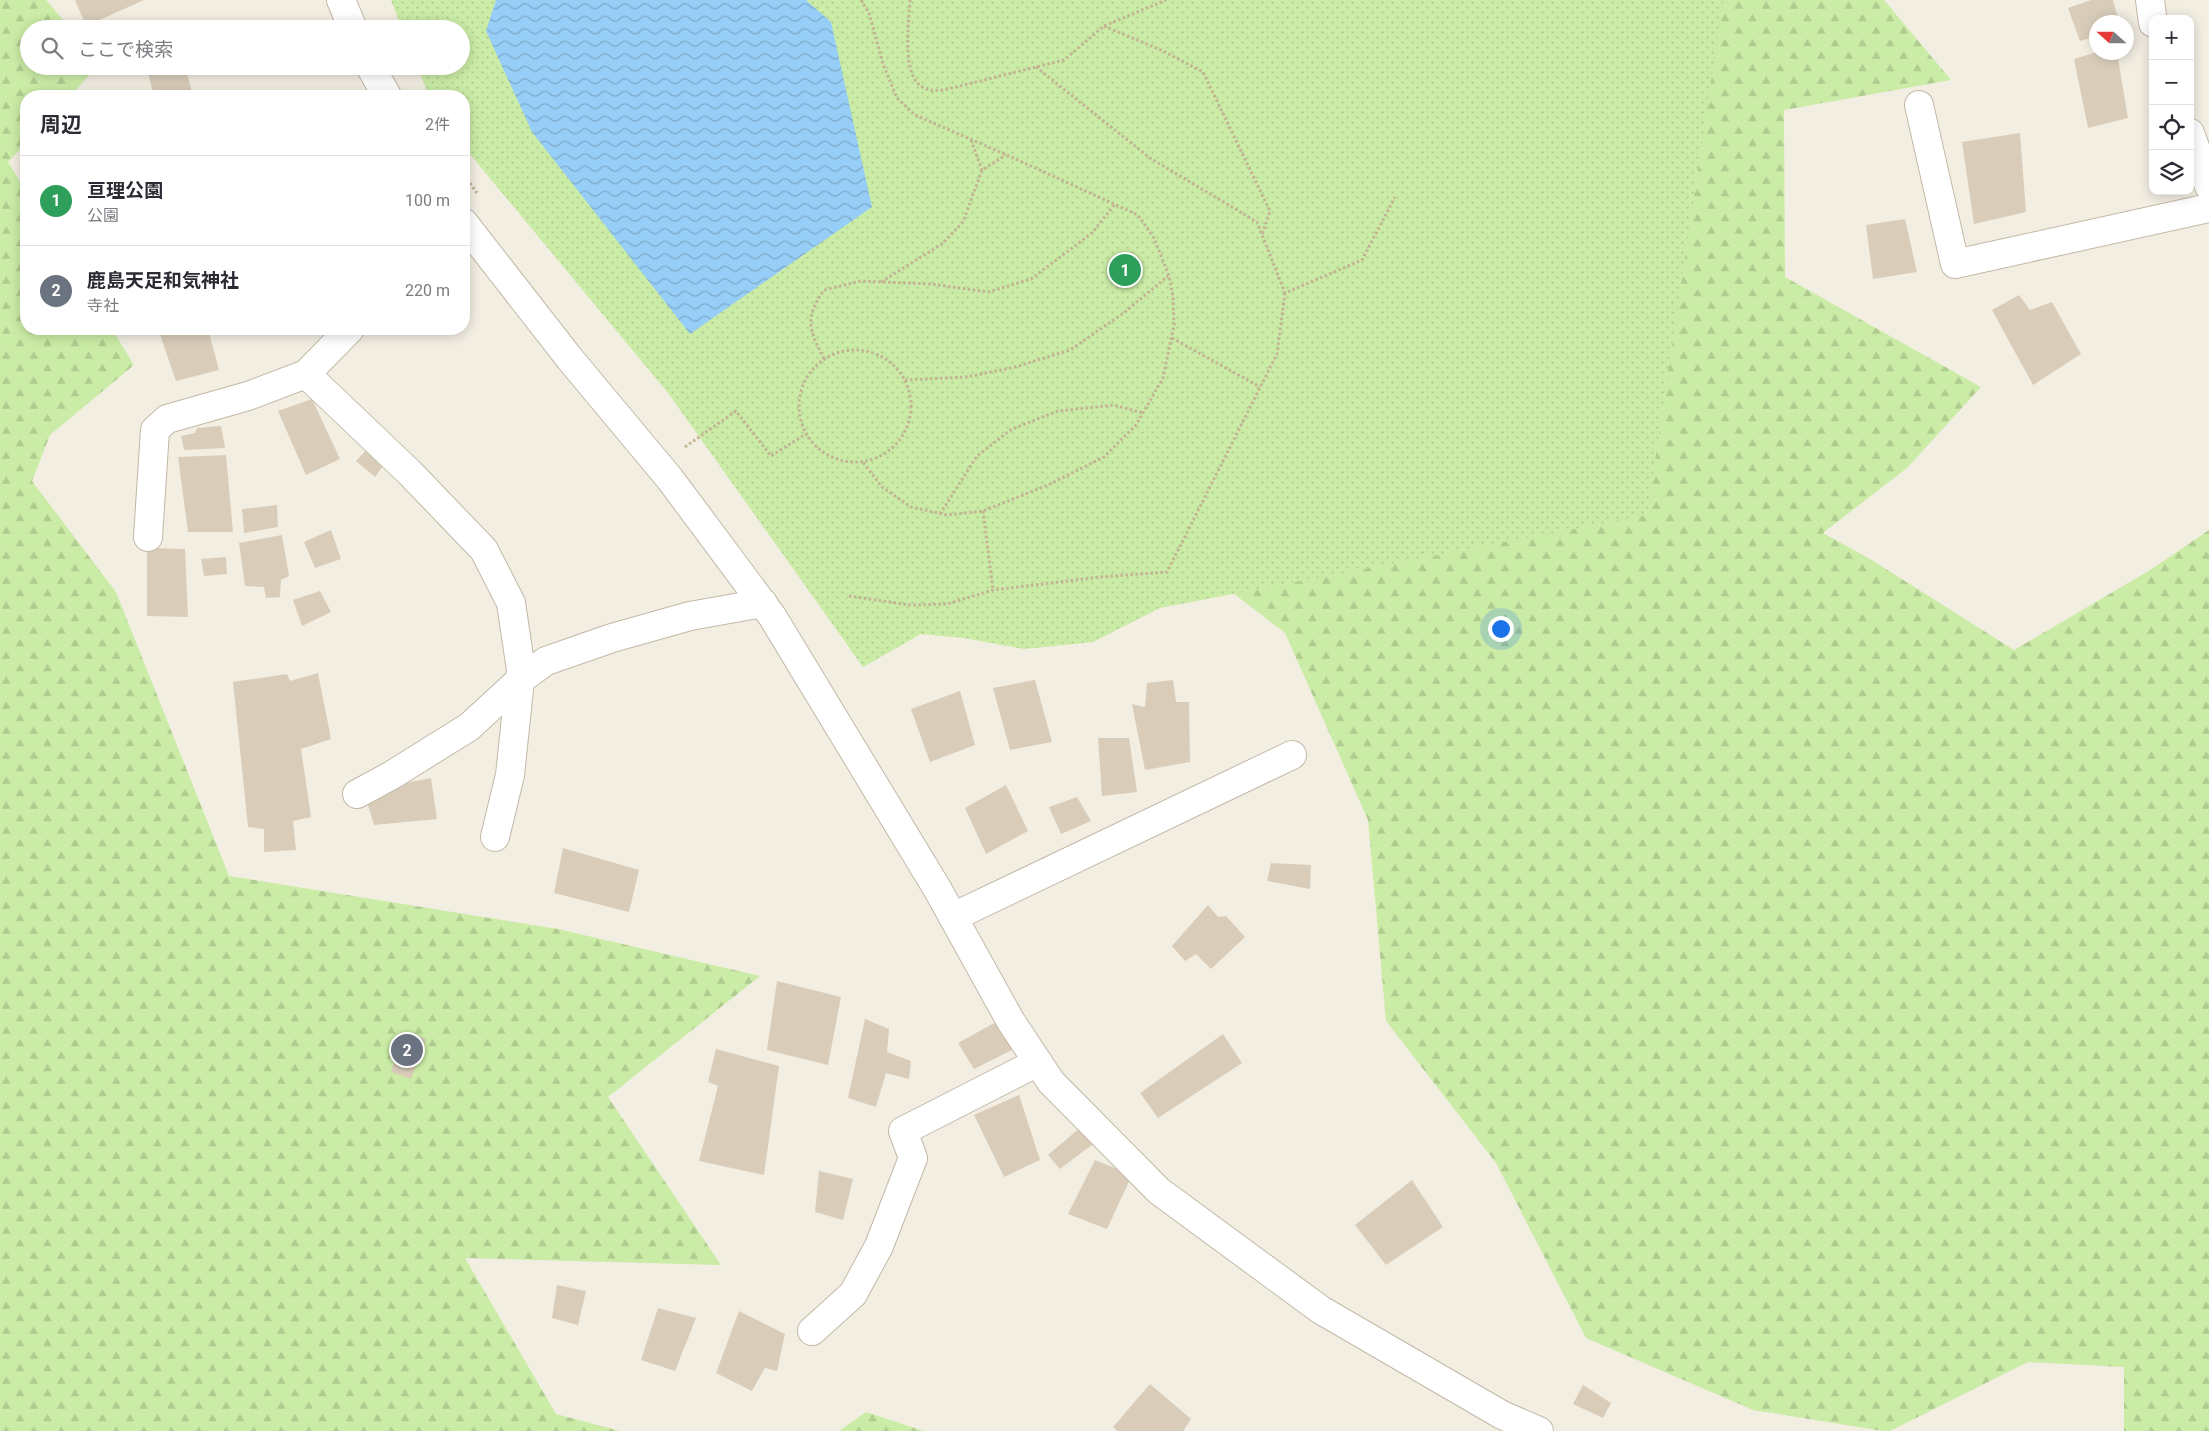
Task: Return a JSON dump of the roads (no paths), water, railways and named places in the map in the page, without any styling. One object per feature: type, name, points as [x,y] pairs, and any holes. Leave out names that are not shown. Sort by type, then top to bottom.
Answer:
[{"type":"street","points":[[340,0],[349,20]]},
{"type":"street","points":[[2150,0],[2152,15]]},
{"type":"street","points":[[375,75],[384,90]]},
{"type":"street","points":[[1919,105],[1955,264],[2209,208]]},
{"type":"street","points":[[2194,144],[2209,186]]},
{"type":"street","points":[[470,231],[570,359],[670,479],[763,603],[850,742],[953,917],[1010,1020],[1044,1072],[1159,1191],[1321,1310],[1502,1415],[1539,1431]]},
{"type":"street","points":[[148,537],[155,430],[167,419],[248,396],[306,374],[344,335]]},
{"type":"street","points":[[306,374],[410,474],[484,550],[511,603],[521,670],[510,775],[495,836]]},
{"type":"street","points":[[357,794],[392,775],[469,726],[520,680],[546,661],[612,638],[690,616],[763,603]]},
{"type":"street","points":[[953,917],[1292,755]]},
{"type":"street","points":[[812,1331],[852,1294],[879,1246],[913,1158],[903,1131],[1044,1072]]},
{"type":"water","points":[[496,0],[806,0],[831,22],[872,207],[690,334],[532,132],[486,31]]},
{"type":"place","name":"亘理公園","points":[[1125,270]]},
{"type":"place","name":"鹿島天足和気神社","points":[[407,1050]]}]
